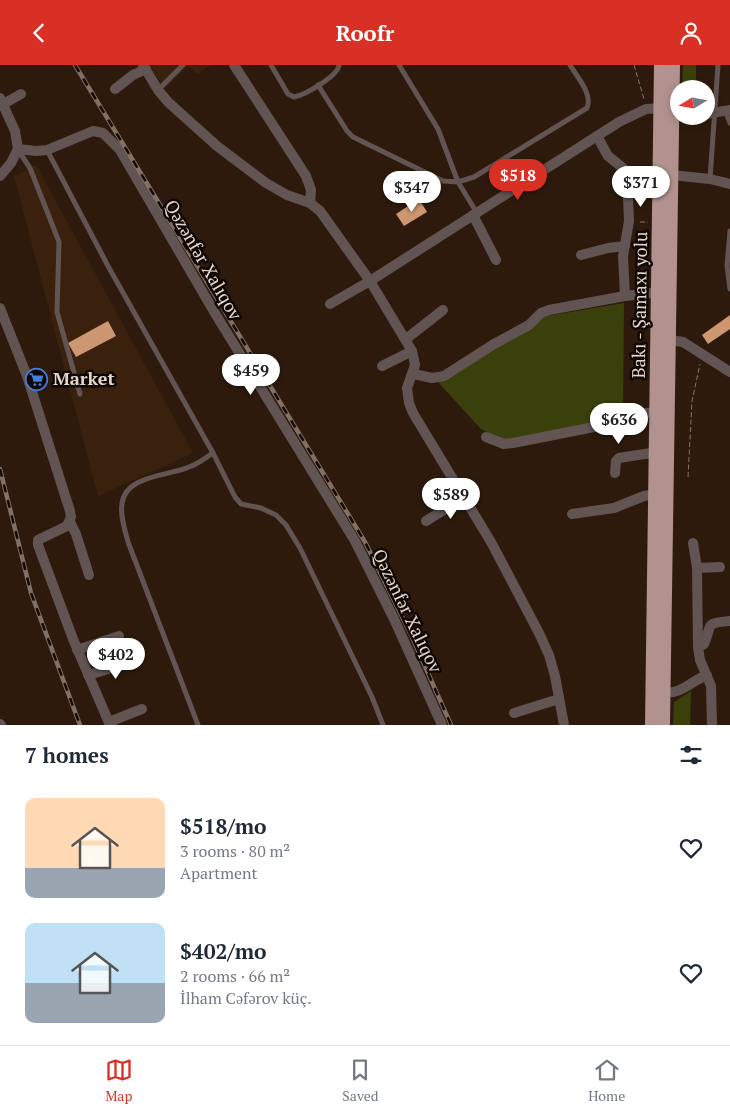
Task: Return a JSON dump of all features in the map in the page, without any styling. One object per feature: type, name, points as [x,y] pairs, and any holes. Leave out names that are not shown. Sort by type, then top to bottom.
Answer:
[{"type":"highway","name":"Bakı - Şamaxı yolu","points":[[662,65],[670,108]]},
{"type":"highway","name":"Bakı - Şamaxı yolu","points":[[672,80],[673,65]]},
{"type":"highway","name":"Bakı - Şamaxı yolu","points":[[652,725],[659,292],[670,125]]},
{"type":"highway","name":"Bakı - Şamaxı yolu","points":[[663,725],[670,340],[671,125]]},
{"type":"street","points":[[234,65],[306,176],[311,190],[310,203]]},
{"type":"street","points":[[115,89],[145,67],[168,103],[231,157],[280,192],[310,203],[320,211],[370,281],[412,351],[415,365],[414,374],[407,388],[411,408],[491,542],[549,655],[564,725]]},
{"type":"street","points":[[0,176],[11,163],[18,149],[15,131],[1,103],[21,94]]},
{"type":"street","points":[[330,304],[370,281],[597,136],[637,113],[646,109],[670,113]]},
{"type":"street","name":"Qəzənfər Xalıqov","points":[[18,149],[36,151],[47,149],[93,131],[103,133],[120,150],[216,315],[355,541],[394,619],[442,725]]},
{"type":"street","points":[[597,136],[608,156],[623,168],[627,175],[629,221],[623,267],[625,296]]},
{"type":"street","points":[[672,175],[710,179],[730,184]]},
{"type":"street","points":[[475,214],[496,260]]},
{"type":"street","points":[[581,255],[625,246]]},
{"type":"street","points":[[414,374],[432,378],[444,376],[494,344],[529,325],[541,313],[625,296],[659,292]]},
{"type":"street","points":[[0,308],[27,376],[70,511],[70,522],[76,534],[89,575]]},
{"type":"street","points":[[406,339],[443,310]]},
{"type":"street","points":[[670,340],[683,342],[730,372]]},
{"type":"street","points":[[382,366],[412,351]]},
{"type":"street","points":[[486,437],[504,444],[513,443],[614,423],[635,414],[657,412]]},
{"type":"street","points":[[615,473],[616,461],[619,458],[657,452]]},
{"type":"street","points":[[572,514],[614,507],[644,496],[656,494]]},
{"type":"street","points":[[426,521],[463,498]]},
{"type":"street","points":[[70,522],[64,528],[42,537],[38,540],[38,545],[77,650],[110,723],[142,709]]},
{"type":"street","points":[[693,543],[697,568],[698,647],[700,659],[710,686],[712,725]]},
{"type":"street","points":[[697,568],[720,567]]},
{"type":"street","points":[[698,647],[704,644],[708,627],[711,624],[730,621]]},
{"type":"street","points":[[77,650],[119,636]]},
{"type":"street","points":[[88,675],[136,661]]},
{"type":"street","points":[[664,693],[680,691],[695,680],[707,675]]},
{"type":"street","points":[[514,713],[559,699]]},
{"type":"lane","points":[[158,90],[183,65]]},
{"type":"lane","points":[[271,65],[288,94],[294,97],[336,73],[339,65]]},
{"type":"lane","points":[[399,65],[438,129],[458,182],[475,214]]},
{"type":"lane","points":[[318,85],[347,131],[353,137],[443,181],[458,182],[474,177],[587,108],[589,103],[588,95],[570,65]]},
{"type":"lane","points":[[710,179],[719,111],[718,65]]},
{"type":"lane","points":[[719,111],[730,123]]},
{"type":"lane","points":[[18,149],[30,168],[59,242],[58,312],[80,394]]},
{"type":"lane","points":[[47,149],[108,266],[213,453],[235,497],[241,503],[261,508],[276,515],[286,525],[300,548],[384,725]]},
{"type":"lane","points":[[730,231],[727,266],[730,289]]},
{"type":"lane","points":[[198,725],[128,542],[122,514],[122,502],[129,489],[137,483],[190,467],[213,453]]},
{"type":"path","points":[[634,65],[646,109]]},
{"type":"path","points":[[629,221],[649,222]]},
{"type":"path","points":[[688,477],[692,401],[702,354]]},
{"type":"shaded area","points":[[150,65],[211,65],[197,74],[188,66],[165,89]]},
{"type":"shaded area","points":[[36,165],[193,453],[98,496],[14,176]]},
{"type":"green space","points":[[683,65],[696,65],[696,80],[682,80]]},
{"type":"green space","points":[[624,303],[623,411],[618,413],[618,419],[502,440],[481,429],[438,382],[541,317]]},
{"type":"green space","points":[[691,691],[690,725],[673,725],[674,702]]},
{"type":"building","points":[[419,199],[427,212],[404,226],[396,214]]},
{"type":"building","points":[[730,315],[730,329],[708,344],[702,335]]},
{"type":"building","points":[[108,321],[116,336],[76,357],[68,343]]},
{"type":"railway","points":[[75,65],[365,542],[412,637],[451,725]]},
{"type":"railway","points":[[0,469],[31,593],[80,725]]},
{"type":"place","name":"Market","points":[[37,379]]}]
